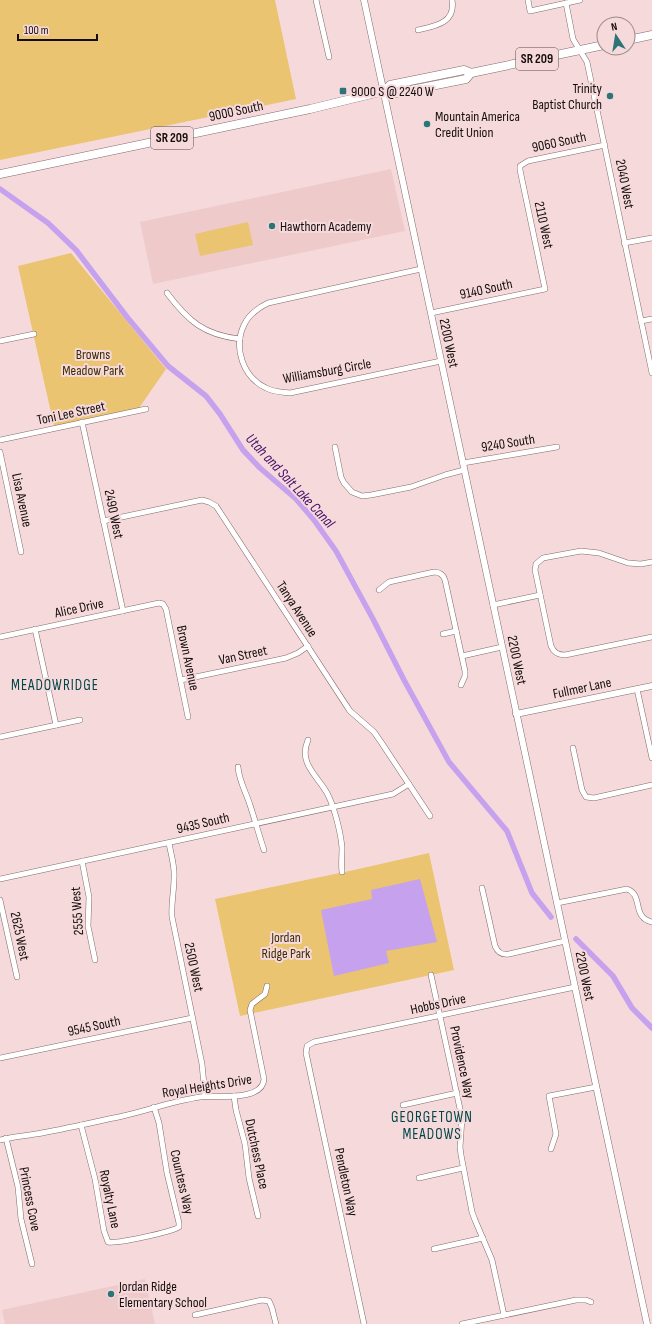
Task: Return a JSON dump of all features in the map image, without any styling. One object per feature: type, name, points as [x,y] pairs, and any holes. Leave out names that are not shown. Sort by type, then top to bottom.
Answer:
[{"type":"main road","points":[[636,39],[652,36]]},
{"type":"main road","name":"9000 South","points":[[0,174],[293,113],[384,91],[391,94],[466,79],[471,73],[596,47]]},
{"type":"street","points":[[316,0],[329,57]]},
{"type":"street","name":"2200 West","points":[[364,0],[647,1324]]},
{"type":"street","points":[[418,30],[444,22],[451,13],[452,0]]},
{"type":"street","points":[[528,0],[530,11],[580,0]]},
{"type":"street","name":"2040 West","points":[[566,3],[573,39],[586,62],[605,145],[624,244],[652,374]]},
{"type":"street","name":"9060 South","points":[[520,166],[528,161],[605,145]]},
{"type":"street","name":"2110 West","points":[[520,166],[545,288]]},
{"type":"street","points":[[624,244],[652,238]]},
{"type":"street","name":"Williamsburg Circle","points":[[422,269],[268,303],[259,308],[250,316],[244,325],[240,339],[240,354],[243,365],[249,375],[257,383],[267,389],[290,393],[441,360]]},
{"type":"street","name":"9140 South","points":[[431,313],[545,288]]},
{"type":"street","points":[[167,293],[187,317],[198,326],[227,338],[240,339]]},
{"type":"street","points":[[641,321],[652,318]]},
{"type":"street","points":[[0,341],[34,334]]},
{"type":"street","name":"Toni Lee Street","points":[[0,440],[146,409]]},
{"type":"street","name":"2490 West","points":[[82,422],[123,611]]},
{"type":"street","points":[[335,447],[341,477],[344,483],[352,492],[362,496],[411,486],[464,470]]},
{"type":"street","name":"9240 South","points":[[463,463],[557,447]]},
{"type":"street","name":"Lisa Avenue","points":[[0,452],[21,552]]},
{"type":"street","name":"Tanya Avenue","points":[[103,521],[202,500],[213,504],[218,509],[350,712],[374,732],[430,816]]},
{"type":"street","points":[[652,562],[641,564],[628,563],[599,553],[581,551],[544,558],[536,564],[535,570],[551,646],[557,654],[565,655],[652,637]]},
{"type":"street","points":[[379,590],[387,583],[392,581],[434,572],[441,574],[445,580],[462,656],[465,674],[461,686]]},
{"type":"street","points":[[493,605],[540,595]]},
{"type":"street","name":"Alice Drive","points":[[0,637],[163,604]]},
{"type":"street","name":"Brown Avenue","points":[[163,604],[166,609],[188,717]]},
{"type":"street","points":[[35,630],[56,725]]},
{"type":"street","points":[[443,634],[456,631]]},
{"type":"street","name":"Van Street","points":[[181,680],[286,658],[308,646]]},
{"type":"street","points":[[462,656],[502,647]]},
{"type":"street","name":"Fullmer Lane","points":[[516,714],[652,686]]},
{"type":"street","points":[[637,689],[652,758]]},
{"type":"street","points":[[0,737],[80,720]]},
{"type":"street","points":[[308,740],[305,751],[309,766],[312,773],[329,797],[333,807],[341,843],[342,872]]},
{"type":"street","points":[[573,748],[582,790],[586,797],[594,798],[652,785]]},
{"type":"street","points":[[238,767],[240,782],[248,800],[264,850]]},
{"type":"street","name":"9435 South","points":[[0,879],[393,794],[409,784]]},
{"type":"street","name":"2500 West","points":[[169,843],[173,861],[174,878],[172,917],[203,1068],[205,1096]]},
{"type":"street","name":"2555 West","points":[[82,861],[89,897],[88,926],[95,960]]},
{"type":"street","points":[[482,888],[495,946],[499,953],[509,954],[565,941]]},
{"type":"street","points":[[557,903],[627,889],[636,896],[641,915],[646,920],[652,922]]},
{"type":"street","name":"2625 West","points":[[0,900],[16,976]]},
{"type":"street","name":"Providence Way","points":[[431,975],[462,1118],[460,1147],[463,1168],[475,1220],[492,1260],[504,1315]]},
{"type":"street","name":"Royal Heights Drive","points":[[3,1139],[37,1134],[123,1116],[154,1107],[205,1096],[234,1096],[258,1091],[264,1082],[264,1075],[250,1010],[252,1004],[265,994],[266,986]]},
{"type":"street","name":"Hobbs Drive","points":[[307,1046],[314,1042],[575,987]]},
{"type":"street","name":"9545 South","points":[[0,1058],[192,1018]]},
{"type":"street","name":"Pendleton Way","points":[[307,1046],[308,1061],[364,1324]]},
{"type":"street","points":[[551,1149],[556,1134],[549,1096],[596,1087]]},
{"type":"street","points":[[403,1105],[457,1093]]},
{"type":"street","name":"Dutchess Place","points":[[234,1096],[245,1144],[249,1178],[258,1216]]},
{"type":"street","name":"Countess Way","points":[[144,1237],[173,1230],[179,1227],[179,1219],[167,1173],[154,1107]]},
{"type":"street","name":"Royalty Lane","points":[[80,1125],[95,1179],[104,1231],[108,1242],[117,1242],[144,1237]]},
{"type":"street","name":"Princess Cove","points":[[3,1139],[18,1187],[21,1219],[32,1264]]},
{"type":"street","points":[[419,1178],[463,1168]]},
{"type":"street","points":[[434,1249],[483,1238]]},
{"type":"street","points":[[195,1315],[262,1300],[269,1301],[276,1324]]},
{"type":"street","points":[[463,1324],[576,1300],[586,1300],[591,1302]]},
{"type":"shaded area","name":"Hawthorn Academy","points":[[391,169],[405,231],[153,284],[140,222]]},
{"type":"shaded area","points":[[420,879],[437,942],[386,951],[389,963],[334,976],[321,910],[372,899],[371,890]]},
{"type":"shaded area","name":"Jordan Ridge Elementary School","points":[[145,1279],[155,1324],[5,1324],[2,1310]]},
{"type":"green space","points":[[0,0],[275,0],[296,99],[0,160]]},
{"type":"green space","points":[[248,222],[253,245],[200,256],[195,234]]},
{"type":"green space","name":"Browns Meadow Park","points":[[71,253],[166,369],[139,408],[54,426],[18,266]]},
{"type":"green space","name":"Jordan Ridge Park","points":[[429,853],[454,970],[240,1016],[215,899]]},
{"type":"waterway","name":"Utah and Salt Lake Canal","points":[[0,189],[48,223],[76,250],[127,317],[168,366],[206,396],[220,414],[243,450],[260,468],[296,499],[314,520],[336,551],[449,762],[507,831],[532,893],[551,917]]},
{"type":"waterway","name":"Utah and Salt Lake Canal","points":[[576,939],[613,976],[632,1008],[652,1028]]},
{"type":"place","name":"9000 S @ 2240 W","points":[[343,91]]},
{"type":"place","name":"Trinity Baptist Church","points":[[610,96]]},
{"type":"place","name":"Mountain America Credit Union","points":[[427,124]]},
{"type":"place","name":"Hawthorn Academy","points":[[272,226]]},
{"type":"place","name":"Jordan Ridge Elementary School","points":[[111,1294]]},
{"type":"district","name":"MEADOWRIDGE","points":[[55,685]]},
{"type":"district","name":"GEORGETOWN MEADOWS","points":[[432,1126]]}]
